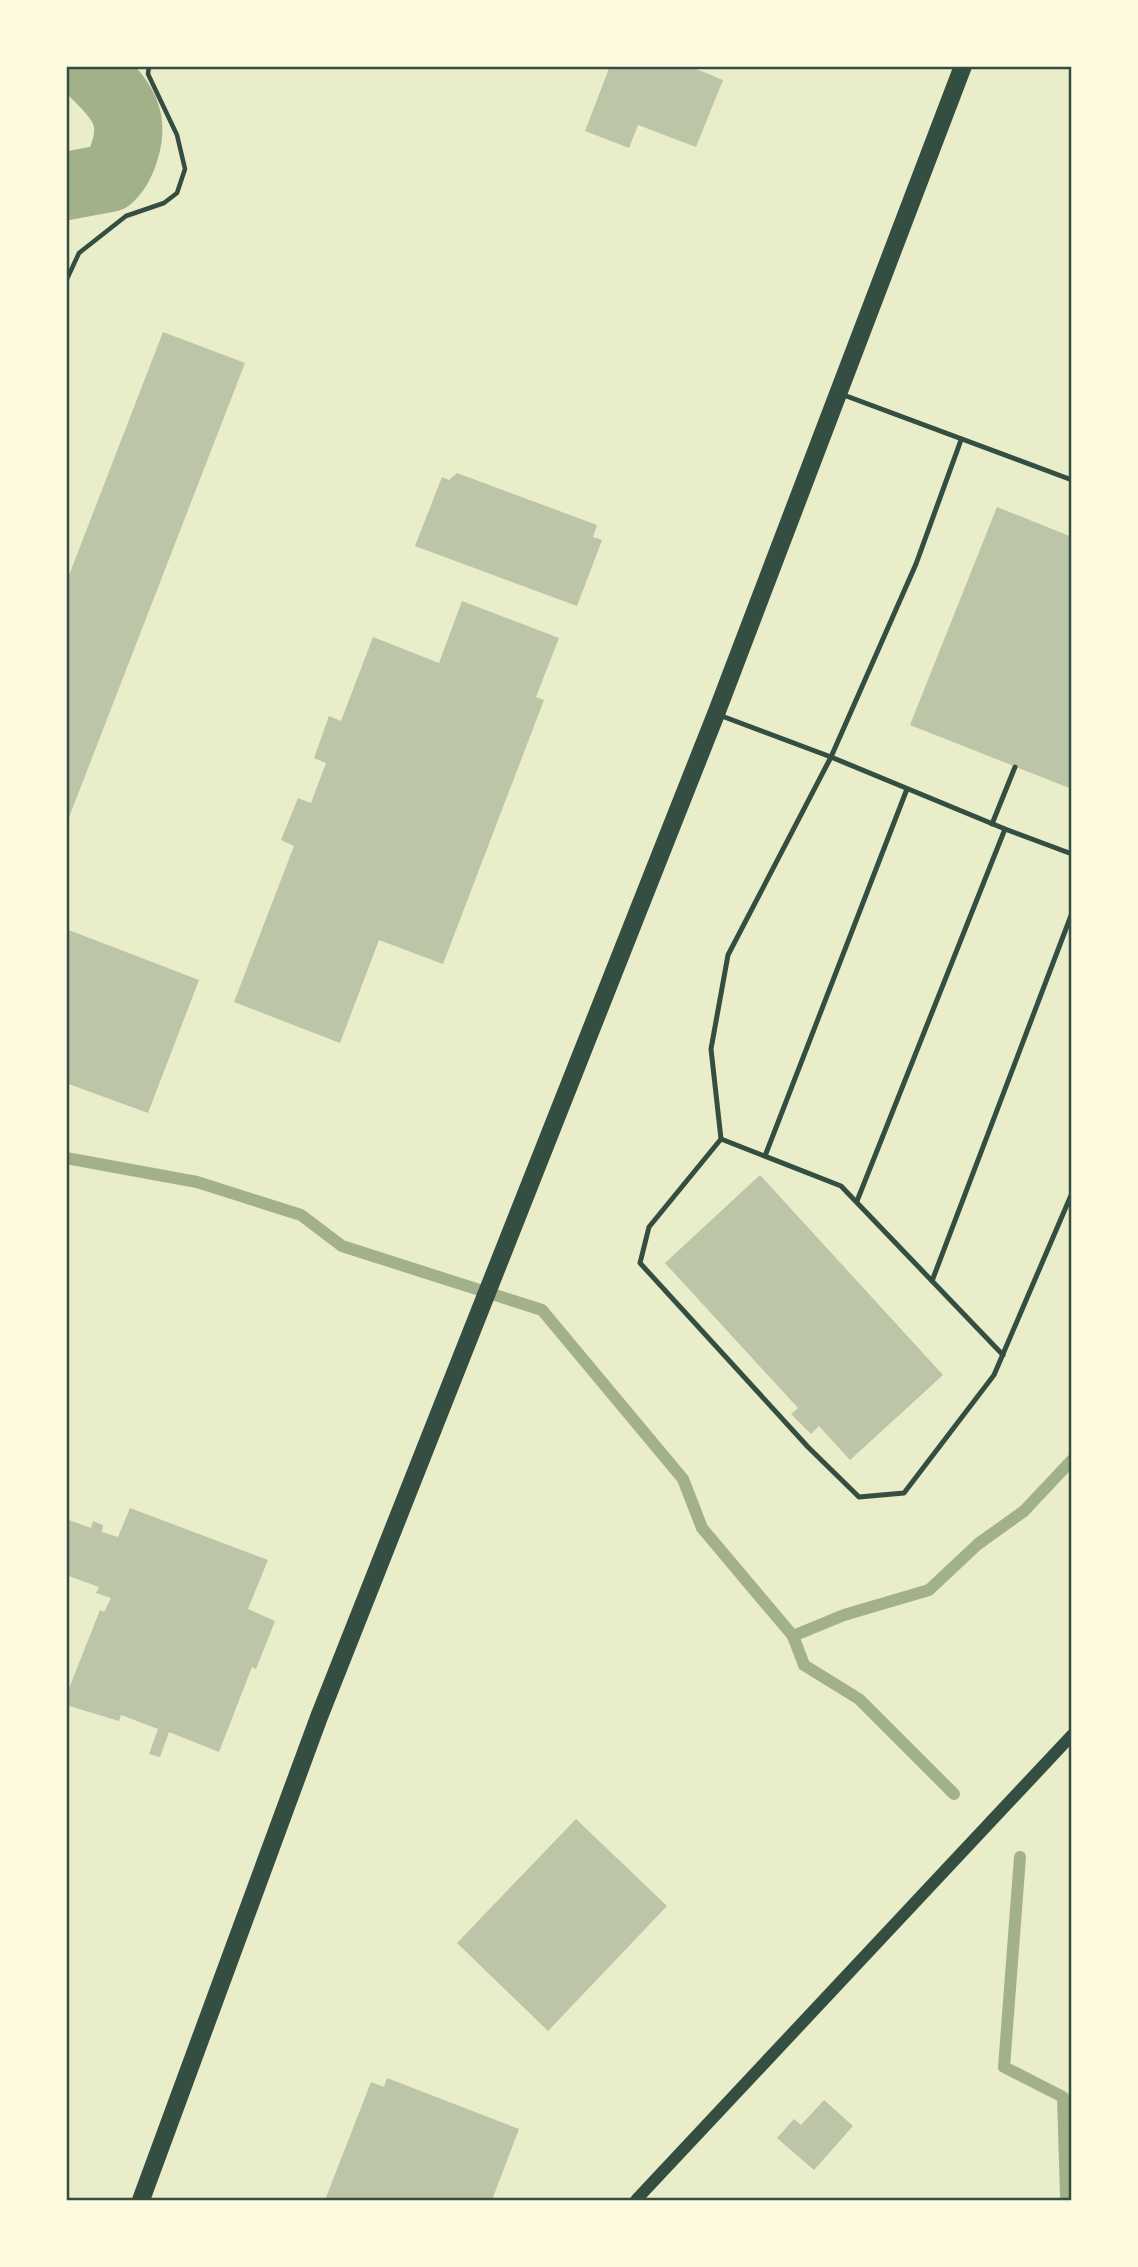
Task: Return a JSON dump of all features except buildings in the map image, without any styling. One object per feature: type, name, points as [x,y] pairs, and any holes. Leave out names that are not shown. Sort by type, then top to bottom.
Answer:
[{"type":"main road","points":[[141,2200],[310,1741],[716,714],[963,66]]},
{"type":"street","points":[[636,2200],[1072,1735]]},
{"type":"lane","points":[[838,393],[1072,480]]},
{"type":"lane","points":[[961,440],[916,564],[831,757],[728,955],[711,1049],[721,1139],[649,1227],[640,1263],[808,1447],[859,1497],[904,1493],[994,1375],[1072,1194]]},
{"type":"lane","points":[[716,714],[1072,854]]},
{"type":"lane","points":[[992,824],[1015,766]]},
{"type":"lane","points":[[765,1156],[907,789]]},
{"type":"lane","points":[[856,1201],[1005,829]]},
{"type":"lane","points":[[932,1281],[1072,913]]},
{"type":"lane","points":[[721,1139],[841,1186],[1003,1355]]},
{"type":"path","points":[[66,281],[79,253],[126,216],[164,203],[177,193],[185,169],[177,135],[148,74],[149,66]]},
{"type":"waterway","points":[[66,186],[109,178],[121,161],[128,136],[128,124],[120,103],[87,66]]},
{"type":"waterway","points":[[66,1158],[197,1182],[301,1215],[342,1246],[542,1310],[683,1479],[702,1528],[793,1636],[844,1615],[929,1590],[978,1544],[1024,1511],[1072,1460]]},
{"type":"waterway","points":[[793,1636],[804,1665],[859,1699],[954,1794]]},
{"type":"waterway","points":[[1020,1857],[1004,2067],[1063,2097],[1066,2195],[1072,2198]]}]
